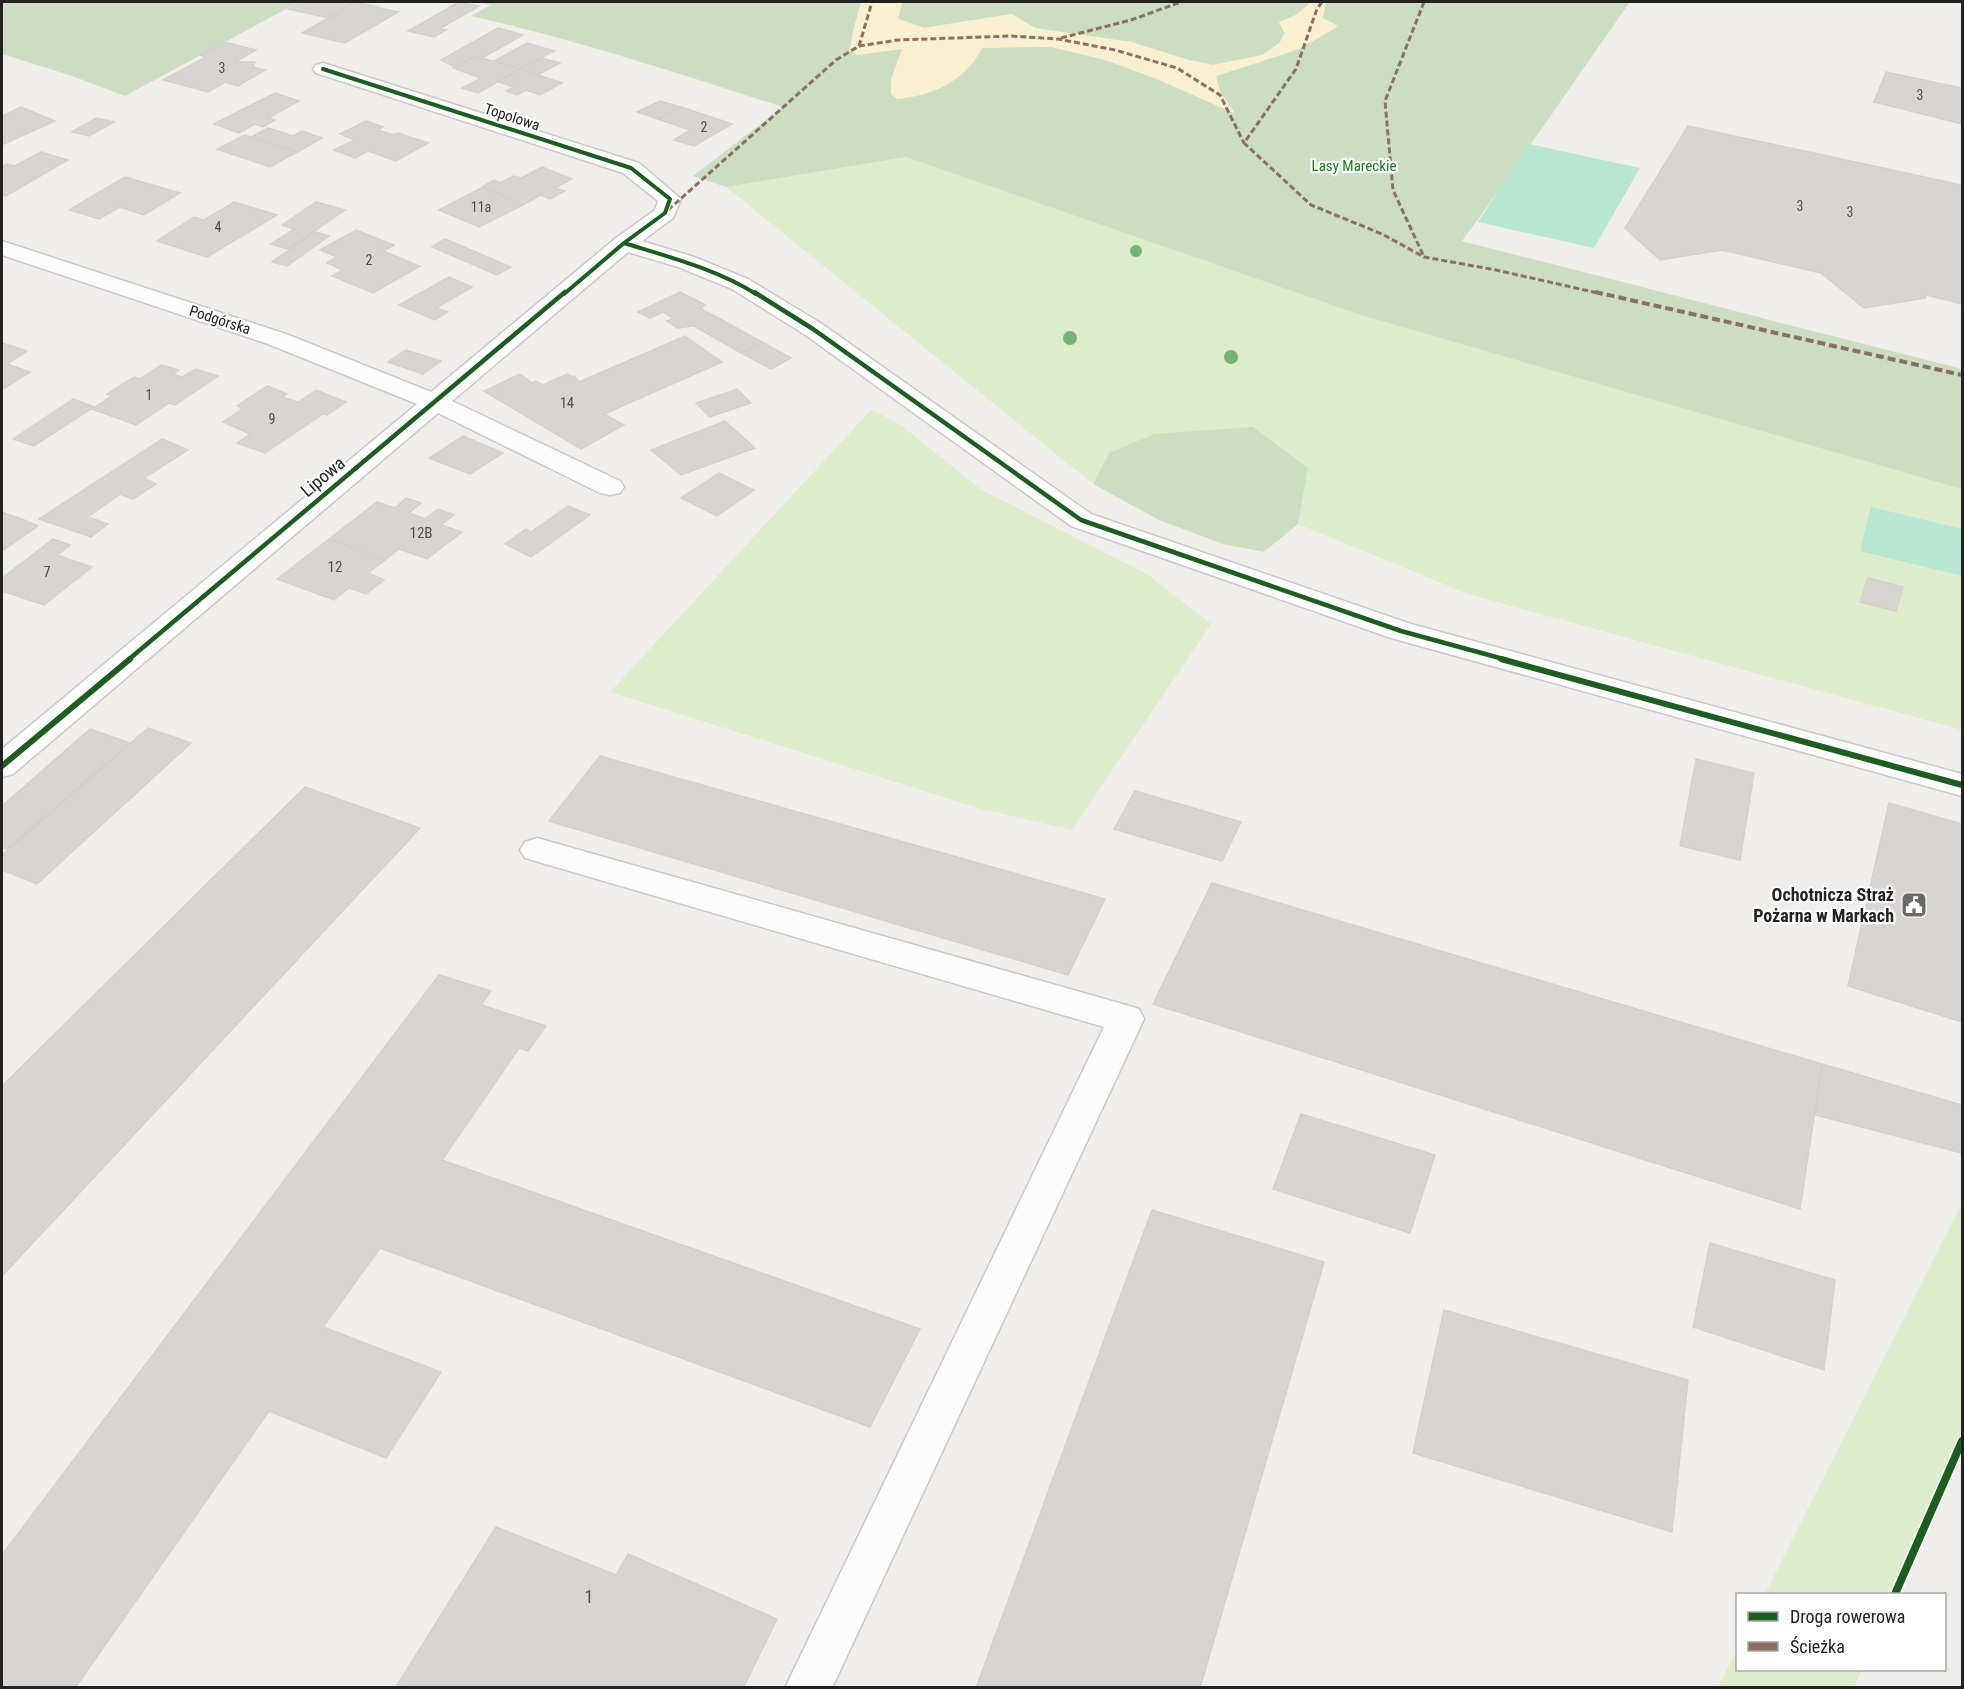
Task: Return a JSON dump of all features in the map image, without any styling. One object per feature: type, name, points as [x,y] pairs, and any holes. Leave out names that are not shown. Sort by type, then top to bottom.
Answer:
[{"type":"street","name":"Topolowa","points":[[323,69],[631,168],[670,199],[665,213]]},
{"type":"street","name":"Lipowa","points":[[2,765],[624,243],[665,213]]},
{"type":"street","points":[[624,243],[686,262],[740,284],[813,329],[1081,520],[1401,632],[1962,785]]},
{"type":"street","name":"Podgórska","points":[[2,248],[277,339],[435,402]]},
{"type":"street","points":[[435,402],[610,487]]},
{"type":"street","points":[[537,850],[1126,1019],[808,1688]]},
{"type":"green space","points":[[2,2],[299,2],[125,96],[72,76],[2,54]]},
{"type":"green space","name":"Lasy Mareckie","points":[[475,2],[861,2],[852,35],[857,55],[903,48],[891,80],[982,48],[1051,47],[1105,60],[1171,84],[1234,113],[1220,92],[1216,76],[1299,49],[1337,27],[1322,18],[1326,2],[1630,2],[1462,241],[1962,369],[1962,489],[1361,315],[906,157],[726,187],[693,176],[783,107],[589,47],[471,16],[491,5]]},
{"type":"green space","points":[[902,2],[1311,2],[1296,15],[1279,22],[1285,33],[1280,42],[1263,55],[1213,65],[1035,28],[1012,14],[924,28],[898,19]]},
{"type":"green space","points":[[1529,144],[1640,168],[1594,248],[1478,222]]},
{"type":"green space","points":[[906,157],[1361,315],[1962,488],[1962,730],[1468,594],[1298,524],[1308,468],[1109,453],[1093,484],[726,187]]},
{"type":"green space","points":[[872,409],[903,427],[982,490],[1147,574],[1211,624],[1072,830],[981,809],[610,692]]},
{"type":"green space","points":[[1253,427],[1308,468],[1298,524],[1264,552],[1223,544],[1159,520],[1093,484],[1109,453],[1154,434]]},
{"type":"green space","points":[[1871,507],[1962,529],[1962,576],[1860,551]]},
{"type":"green space","points":[[1962,1203],[1962,1441],[1895,1593],[1766,1593]]},
{"type":"green space","points":[[1736,1651],[1736,1671],[1862,1671],[1854,1687],[1718,1687]]},
{"type":"sand","points":[[861,2],[902,2],[898,19],[924,28],[1012,14],[1035,28],[1132,42],[1192,61],[1213,65],[1263,55],[1280,42],[1285,33],[1279,22],[1296,15],[1311,2],[1326,2],[1323,18],[1338,26],[1299,49],[1216,76],[1220,92],[1235,113],[1123,66],[1076,51],[1044,46],[982,48],[967,69],[947,85],[923,94],[897,99],[891,94],[891,80],[902,49],[857,55],[849,50]]},
{"type":"building","points":[[302,2],[356,2],[329,18],[288,9]]},
{"type":"building","points":[[356,2],[398,12],[345,43],[302,33]]},
{"type":"building","points":[[459,2],[479,6],[439,29],[446,30],[434,37],[408,31]]},
{"type":"building","points":[[498,28],[523,35],[482,58],[475,56],[455,67],[441,60]]},
{"type":"building","points":[[224,42],[256,50],[235,62],[255,62],[253,67],[265,70],[238,86],[225,82],[208,92],[163,80],[206,57],[200,55]]},
{"type":"building","points":[[527,43],[554,51],[520,69],[494,61]]},
{"type":"building","points":[[475,56],[520,69],[478,93],[462,88],[481,78],[453,68]]},
{"type":"building","points":[[542,58],[560,63],[538,75],[520,69]]},
{"type":"building","points":[[520,69],[562,83],[540,95],[526,90],[517,95],[506,91],[514,87],[499,82]]},
{"type":"building","points":[[1886,72],[1962,88],[1962,124],[1874,102]]},
{"type":"building","points":[[275,93],[299,101],[268,118],[275,120],[263,127],[255,124],[239,133],[214,124]]},
{"type":"building","points":[[660,101],[681,107],[658,119],[637,112]]},
{"type":"building","points":[[21,107],[55,121],[4,144],[2,143],[2,116]]},
{"type":"building","points":[[681,107],[732,124],[694,146],[674,140],[690,130],[658,119]]},
{"type":"building","points":[[96,118],[114,122],[89,136],[72,132]]},
{"type":"building","points":[[366,121],[383,127],[378,130],[393,135],[398,133],[428,143],[396,161],[368,151],[355,158],[334,150],[355,140],[340,134]]},
{"type":"building","points":[[1688,126],[1962,185],[1962,304],[1926,295],[1925,298],[1864,308],[1821,273],[1722,250],[1660,260],[1625,228]]},
{"type":"building","points":[[268,128],[293,136],[302,131],[322,138],[298,152],[251,137]]},
{"type":"building","points":[[245,135],[297,152],[270,167],[217,149]]},
{"type":"building","points":[[41,152],[68,160],[6,196],[2,194],[2,167],[7,164],[15,166]]},
{"type":"building","points":[[542,167],[572,179],[555,188],[565,191],[550,199],[541,195],[523,205],[482,187],[494,180],[500,183],[514,176],[521,178]]},
{"type":"building","points":[[125,177],[180,193],[144,215],[120,207],[99,219],[69,210]]},
{"type":"building","points":[[483,187],[523,205],[479,227],[439,210]]},
{"type":"building","points":[[234,202],[277,215],[207,257],[157,241],[194,217],[204,220]]},
{"type":"building","points":[[316,202],[345,210],[288,249],[271,244],[294,229],[282,225]]},
{"type":"building","points":[[356,230],[394,245],[383,251],[420,266],[373,293],[332,276],[343,270],[327,263],[337,257],[320,250]]},
{"type":"building","points":[[315,232],[329,236],[287,266],[272,262]]},
{"type":"building","points":[[445,239],[511,267],[497,275],[432,247]]},
{"type":"building","points":[[449,277],[472,287],[436,308],[448,312],[435,320],[399,305]]},
{"type":"building","points":[[680,292],[706,305],[700,308],[762,342],[741,353],[694,326],[677,328],[667,321],[673,318],[663,312],[650,318],[638,312]]},
{"type":"building","points":[[685,336],[722,362],[604,414],[624,425],[581,449],[484,391],[520,374],[532,383],[536,381],[543,385],[567,374],[574,376],[579,382]]},
{"type":"building","points":[[762,342],[791,358],[771,369],[741,353]]},
{"type":"building","points":[[2,343],[27,351],[7,364],[30,372],[2,390]]},
{"type":"building","points":[[406,350],[441,361],[423,374],[388,362]]},
{"type":"building","points":[[161,365],[179,370],[173,374],[182,377],[196,369],[218,376],[175,405],[169,403],[136,425],[92,409],[112,396],[107,394],[134,377],[140,379]]},
{"type":"building","points":[[267,386],[287,394],[282,397],[298,402],[316,390],[346,402],[327,415],[323,414],[265,453],[237,443],[250,434],[223,422],[243,409],[237,406]]},
{"type":"building","points":[[737,389],[751,403],[710,417],[696,403]]},
{"type":"building","points":[[73,399],[94,407],[34,446],[13,439]]},
{"type":"building","points":[[725,421],[755,448],[681,475],[651,450]]},
{"type":"building","points":[[463,436],[503,453],[470,474],[429,458]]},
{"type":"building","points":[[162,439],[188,450],[144,478],[156,484],[133,499],[120,494],[88,517],[108,524],[91,537],[39,519]]},
{"type":"building","points":[[719,473],[754,490],[717,516],[681,498]]},
{"type":"building","points":[[406,498],[421,503],[409,513],[425,519],[438,509],[454,515],[441,525],[462,532],[427,559],[399,549],[385,560],[329,539],[377,502],[395,508]]},
{"type":"building","points":[[568,506],[590,515],[531,557],[505,544],[526,529],[531,532]]},
{"type":"building","points":[[2,512],[38,526],[2,551]]},
{"type":"building","points":[[53,539],[70,545],[57,555],[92,567],[44,605],[2,591],[2,578]]},
{"type":"building","points":[[329,539],[385,560],[368,573],[384,580],[366,594],[349,588],[334,600],[277,579]]},
{"type":"building","points":[[1868,578],[1903,587],[1896,611],[1860,602]]},
{"type":"building","points":[[148,728],[191,743],[37,884],[2,870],[2,855]]},
{"type":"building","points":[[90,729],[130,743],[7,849],[2,847],[2,806]]},
{"type":"building","points":[[600,756],[1105,899],[1068,975],[549,821]]},
{"type":"building","points":[[1696,759],[1754,773],[1740,860],[1680,846]]},
{"type":"building","points":[[305,787],[420,828],[2,1276],[2,1086]]},
{"type":"building","points":[[1135,791],[1241,822],[1222,861],[1114,829]]},
{"type":"building","name":"Ochotnicza Straż Pożarna w Markach","points":[[1889,803],[1962,824],[1962,1022],[1848,986]]},
{"type":"building","points":[[1212,883],[1822,1064],[1800,1209],[1153,1004]]},
{"type":"building","points":[[439,975],[491,991],[481,1005],[546,1026],[528,1051],[519,1048],[442,1160],[920,1329],[870,1427],[380,1248],[323,1327],[441,1372],[386,1458],[269,1411],[75,1688],[2,1688],[2,1555]]},
{"type":"building","points":[[1822,1064],[1962,1105],[1962,1153],[1815,1115]]},
{"type":"building","points":[[1301,1114],[1435,1155],[1410,1233],[1273,1189]]},
{"type":"building","points":[[1152,1210],[1324,1262],[1200,1688],[976,1688]]},
{"type":"building","points":[[1710,1243],[1835,1280],[1824,1370],[1693,1327]]},
{"type":"building","points":[[1444,1310],[1688,1380],[1672,1532],[1413,1453]]},
{"type":"building","points":[[496,1527],[616,1575],[628,1554],[777,1619],[743,1688],[396,1687]]},
{"type":"marked path","points":[[859,46],[872,2]]},
{"type":"marked path","points":[[1061,38],[1131,20],[1181,2]]},
{"type":"marked path","points":[[1322,2],[1317,9],[1296,69],[1244,143],[1311,205],[1382,234],[1424,257],[1496,270],[1962,375]]},
{"type":"marked path","points":[[1424,2],[1385,101],[1393,190],[1424,257]]},
{"type":"marked path","points":[[668,210],[836,60],[859,46],[898,40],[1011,36],[1058,39],[1115,50],[1177,68],[1220,95],[1244,143]]},
{"type":"cycle path","points":[[2,766],[624,243],[665,213],[670,199],[631,168],[323,69]]},
{"type":"cycle path","points":[[624,243],[686,262],[740,284],[813,329],[1081,520],[1401,631],[1962,785]]},
{"type":"cycle path","points":[[1895,1593],[1962,1441]]},
{"type":"place","name":"Ochotnicza Straż Pożarna w Markach","points":[[1914,905]]}]
